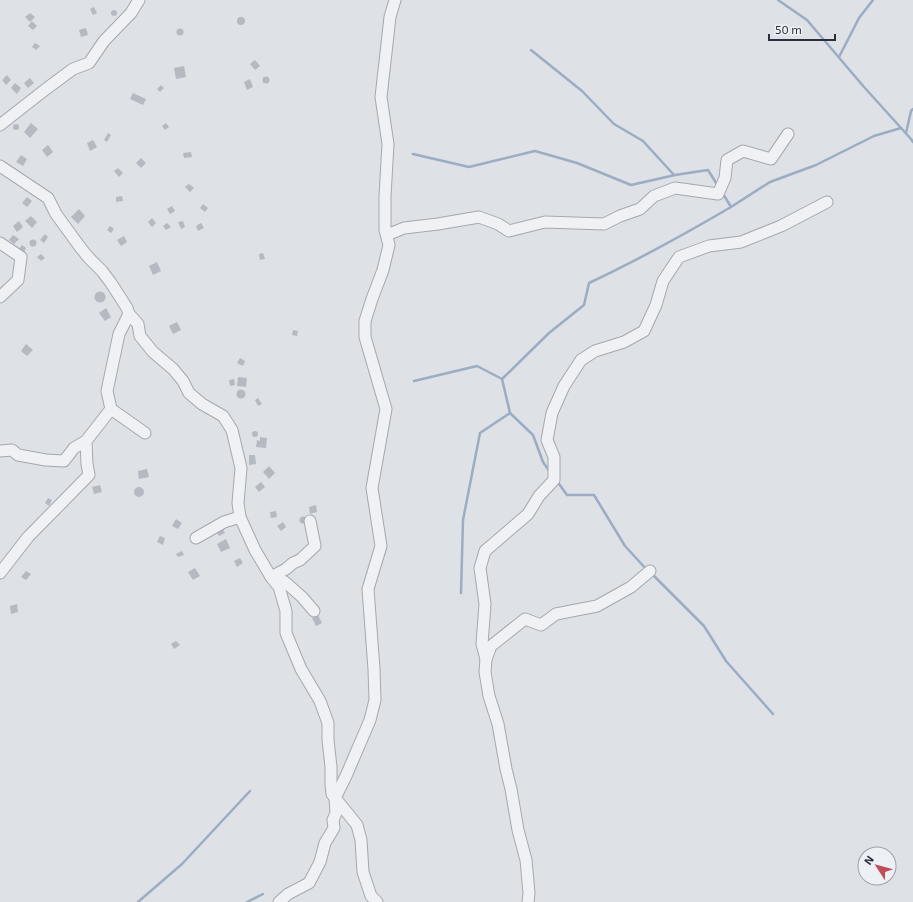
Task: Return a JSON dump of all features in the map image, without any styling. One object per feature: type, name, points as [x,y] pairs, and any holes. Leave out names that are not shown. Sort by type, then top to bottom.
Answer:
[{"type":"street","points":[[0,125],[46,89],[73,70],[88,63],[104,41],[131,13],[139,0]]},
{"type":"street","points":[[279,902],[288,894],[310,883],[320,862],[325,843],[334,828],[333,820],[336,813],[335,798],[370,720],[375,700],[368,589],[381,546],[372,488],[386,409],[365,337],[365,321],[383,270],[389,245],[386,230],[385,196],[388,144],[381,97],[390,17],[395,0]]},
{"type":"street","points":[[387,235],[404,228],[480,217],[498,224],[509,232],[545,222],[604,224],[620,216],[640,209],[654,196],[674,188],[718,194],[725,178],[728,160],[744,151],[771,159],[788,134]]},
{"type":"street","points":[[0,166],[48,198],[56,214],[88,257],[111,283],[129,314],[138,324],[140,336],[153,352],[173,369],[183,381],[189,393],[202,404],[223,416],[232,430],[241,468],[238,503],[240,517],[255,550],[271,577],[279,587],[286,612],[286,633],[301,669],[320,701],[328,723],[332,794],[357,825],[361,840],[363,872],[371,896],[377,902]]},
{"type":"street","points":[[486,659],[482,644],[485,604],[480,568],[484,551],[528,514],[539,496],[554,480],[554,457],[547,440],[552,414],[564,386],[581,360],[595,351],[624,342],[644,331],[656,305],[663,281],[679,257],[709,246],[741,242],[782,226],[827,202]]},
{"type":"street","points":[[0,243],[21,257],[18,280],[0,297]]},
{"type":"street","points":[[129,314],[119,334],[107,391],[111,409],[145,433]]},
{"type":"street","points":[[0,451],[12,450],[18,455],[46,460],[64,460],[74,448],[86,441],[111,409]]},
{"type":"street","points":[[0,573],[28,537],[89,475],[86,441]]},
{"type":"street","points":[[196,538],[224,522],[240,517]]},
{"type":"street","points":[[271,577],[300,560],[315,546],[310,521]]},
{"type":"street","points":[[528,902],[529,893],[526,860],[518,830],[512,789],[506,769],[498,724],[489,696],[485,672],[486,659],[491,646],[525,619],[541,625],[556,614],[597,606],[631,587],[650,571]]},
{"type":"street","points":[[271,577],[285,582],[302,597],[314,611]]},
{"type":"building","points":[[94,7],[97,13],[93,15],[90,9]]},
{"type":"building","points":[[114,10],[117,13],[114,16],[111,13]]},
{"type":"building","points":[[30,13],[35,17],[30,22],[25,17]]},
{"type":"building","points":[[239,17],[243,17],[245,21],[243,25],[239,25],[237,23],[237,19]]},
{"type":"building","points":[[32,21],[37,26],[33,30],[28,26]]},
{"type":"building","points":[[86,28],[88,35],[81,37],[79,30]]},
{"type":"building","points":[[180,29],[183,32],[180,35],[177,32]]},
{"type":"building","points":[[35,43],[40,46],[36,50],[32,47]]},
{"type":"building","points":[[255,60],[260,66],[255,70],[250,64]]},
{"type":"building","points":[[184,66],[186,77],[176,79],[174,68]]},
{"type":"building","points":[[7,75],[11,80],[6,85],[2,80]]},
{"type":"building","points":[[266,77],[269,80],[266,83],[263,80]]},
{"type":"building","points":[[30,78],[34,83],[28,88],[24,83]]},
{"type":"building","points":[[250,79],[253,87],[247,90],[244,82]]},
{"type":"building","points":[[15,83],[21,88],[17,94],[11,88]]},
{"type":"building","points":[[161,85],[164,88],[160,92],[157,89]]},
{"type":"building","points":[[133,93],[146,99],[143,105],[130,99]]},
{"type":"building","points":[[31,123],[38,129],[30,138],[24,132]]},
{"type":"building","points":[[166,123],[169,127],[165,130],[162,126]]},
{"type":"building","points":[[16,124],[19,127],[16,130],[13,127]]},
{"type":"building","points":[[108,133],[111,135],[107,142],[104,140]]},
{"type":"building","points":[[93,140],[97,147],[90,151],[87,143]]},
{"type":"building","points":[[48,145],[53,152],[47,157],[42,150]]},
{"type":"building","points":[[191,152],[192,157],[184,158],[183,153]]},
{"type":"building","points":[[21,155],[27,159],[23,166],[16,162]]},
{"type":"building","points":[[141,158],[146,163],[141,168],[136,163]]},
{"type":"building","points":[[118,168],[123,173],[119,177],[114,171]]},
{"type":"building","points":[[189,184],[194,188],[190,192],[185,187]]},
{"type":"building","points":[[122,196],[123,201],[116,202],[116,197]]},
{"type":"building","points":[[27,197],[32,201],[27,207],[22,203]]},
{"type":"building","points":[[203,204],[208,208],[205,212],[200,208]]},
{"type":"building","points":[[172,206],[175,211],[170,214],[167,209]]},
{"type":"building","points":[[79,209],[85,216],[78,224],[71,217]]},
{"type":"building","points":[[31,216],[37,222],[32,228],[25,221]]},
{"type":"building","points":[[152,218],[156,223],[152,227],[148,222]]},
{"type":"building","points":[[19,221],[23,227],[17,232],[13,226]]},
{"type":"building","points":[[183,221],[185,227],[181,229],[178,222]]},
{"type":"building","points":[[167,223],[171,227],[166,230],[163,226]]},
{"type":"building","points":[[201,223],[204,228],[198,231],[196,226]]},
{"type":"building","points":[[110,226],[114,229],[111,233],[107,230]]},
{"type":"building","points":[[45,234],[48,237],[44,243],[40,240]]},
{"type":"building","points":[[13,235],[19,239],[14,244],[9,240]]},
{"type":"building","points":[[124,236],[127,242],[121,246],[117,240]]},
{"type":"building","points":[[33,239],[37,243],[33,247],[29,243]]},
{"type":"building","points":[[22,245],[26,248],[24,252],[19,249]]},
{"type":"building","points":[[263,253],[265,259],[260,260],[259,254]]},
{"type":"building","points":[[41,254],[45,258],[41,261],[37,257]]},
{"type":"building","points":[[157,262],[161,271],[153,275],[149,266]]},
{"type":"building","points":[[98,292],[102,292],[104,293],[104,301],[98,302],[95,299],[95,295]]},
{"type":"building","points":[[106,308],[111,317],[105,321],[99,313]]},
{"type":"building","points":[[177,322],[181,330],[173,334],[169,326]]},
{"type":"building","points":[[293,330],[298,331],[297,336],[292,335]]},
{"type":"building","points":[[26,344],[33,350],[27,356],[21,351]]},
{"type":"building","points":[[240,358],[245,361],[243,366],[237,363]]},
{"type":"building","points":[[238,377],[247,378],[246,387],[237,386]]},
{"type":"building","points":[[234,379],[235,385],[230,386],[229,380]]},
{"type":"building","points":[[239,390],[243,390],[245,394],[243,398],[239,398],[237,396],[237,392]]},
{"type":"building","points":[[258,398],[262,404],[258,406],[255,400]]},
{"type":"building","points":[[255,431],[258,434],[255,437],[252,434]]},
{"type":"building","points":[[260,437],[267,438],[266,448],[256,447],[257,440],[260,441]]},
{"type":"building","points":[[249,455],[255,455],[256,464],[249,465]]},
{"type":"building","points":[[269,466],[275,473],[269,479],[263,472]]},
{"type":"building","points":[[147,469],[149,477],[139,479],[138,471]]},
{"type":"building","points":[[261,482],[265,487],[259,492],[255,487]]},
{"type":"building","points":[[100,485],[102,492],[94,494],[92,487]]},
{"type":"building","points":[[137,487],[141,487],[143,488],[143,496],[137,497],[134,494],[134,490]]},
{"type":"building","points":[[48,498],[52,500],[49,506],[45,503]]},
{"type":"building","points":[[316,505],[317,512],[310,514],[309,507]]},
{"type":"building","points":[[276,511],[277,517],[271,518],[270,512]]},
{"type":"building","points":[[303,517],[306,520],[303,523],[300,520]]},
{"type":"building","points":[[176,519],[182,523],[178,529],[172,526]]},
{"type":"building","points":[[283,522],[286,527],[281,531],[277,526]]},
{"type":"building","points":[[222,527],[225,533],[219,536],[216,531]]},
{"type":"building","points":[[160,536],[165,538],[163,545],[157,542]]},
{"type":"building","points":[[226,539],[230,548],[221,552],[217,544]]},
{"type":"building","points":[[182,551],[184,555],[178,557],[176,554]]},
{"type":"building","points":[[240,558],[243,563],[237,567],[234,561]]},
{"type":"building","points":[[195,568],[200,576],[193,580],[188,572]]},
{"type":"building","points":[[26,571],[31,574],[26,580],[21,577]]},
{"type":"building","points":[[17,604],[18,612],[11,614],[10,606]]},
{"type":"building","points":[[318,615],[322,623],[316,626],[312,618]]},
{"type":"building","points":[[176,641],[180,645],[174,649],[171,644]]},
{"type":"waterway","points":[[778,0],[807,20],[913,142]]},
{"type":"waterway","points":[[839,57],[859,18],[873,0]]},
{"type":"waterway","points":[[531,50],[582,91],[614,124],[643,141],[674,175]]},
{"type":"waterway","points":[[906,133],[911,111],[913,109]]},
{"type":"waterway","points":[[722,192],[731,207],[770,182],[816,165],[874,136],[901,128]]},
{"type":"waterway","points":[[413,154],[469,167],[535,151],[577,163],[631,185],[675,175],[708,170],[718,186]]},
{"type":"waterway","points":[[414,381],[477,366],[502,379],[549,333],[584,305],[589,283],[661,246],[731,207]]},
{"type":"waterway","points":[[461,593],[463,520],[480,433],[510,413],[502,379]]},
{"type":"waterway","points":[[510,413],[533,435],[543,462],[550,472]]},
{"type":"waterway","points":[[557,481],[567,495],[594,495],[625,546],[647,570]]},
{"type":"waterway","points":[[651,573],[704,626],[726,661],[773,714]]},
{"type":"waterway","points":[[138,902],[182,864],[250,791]]},
{"type":"waterway","points":[[247,902],[263,894]]}]
